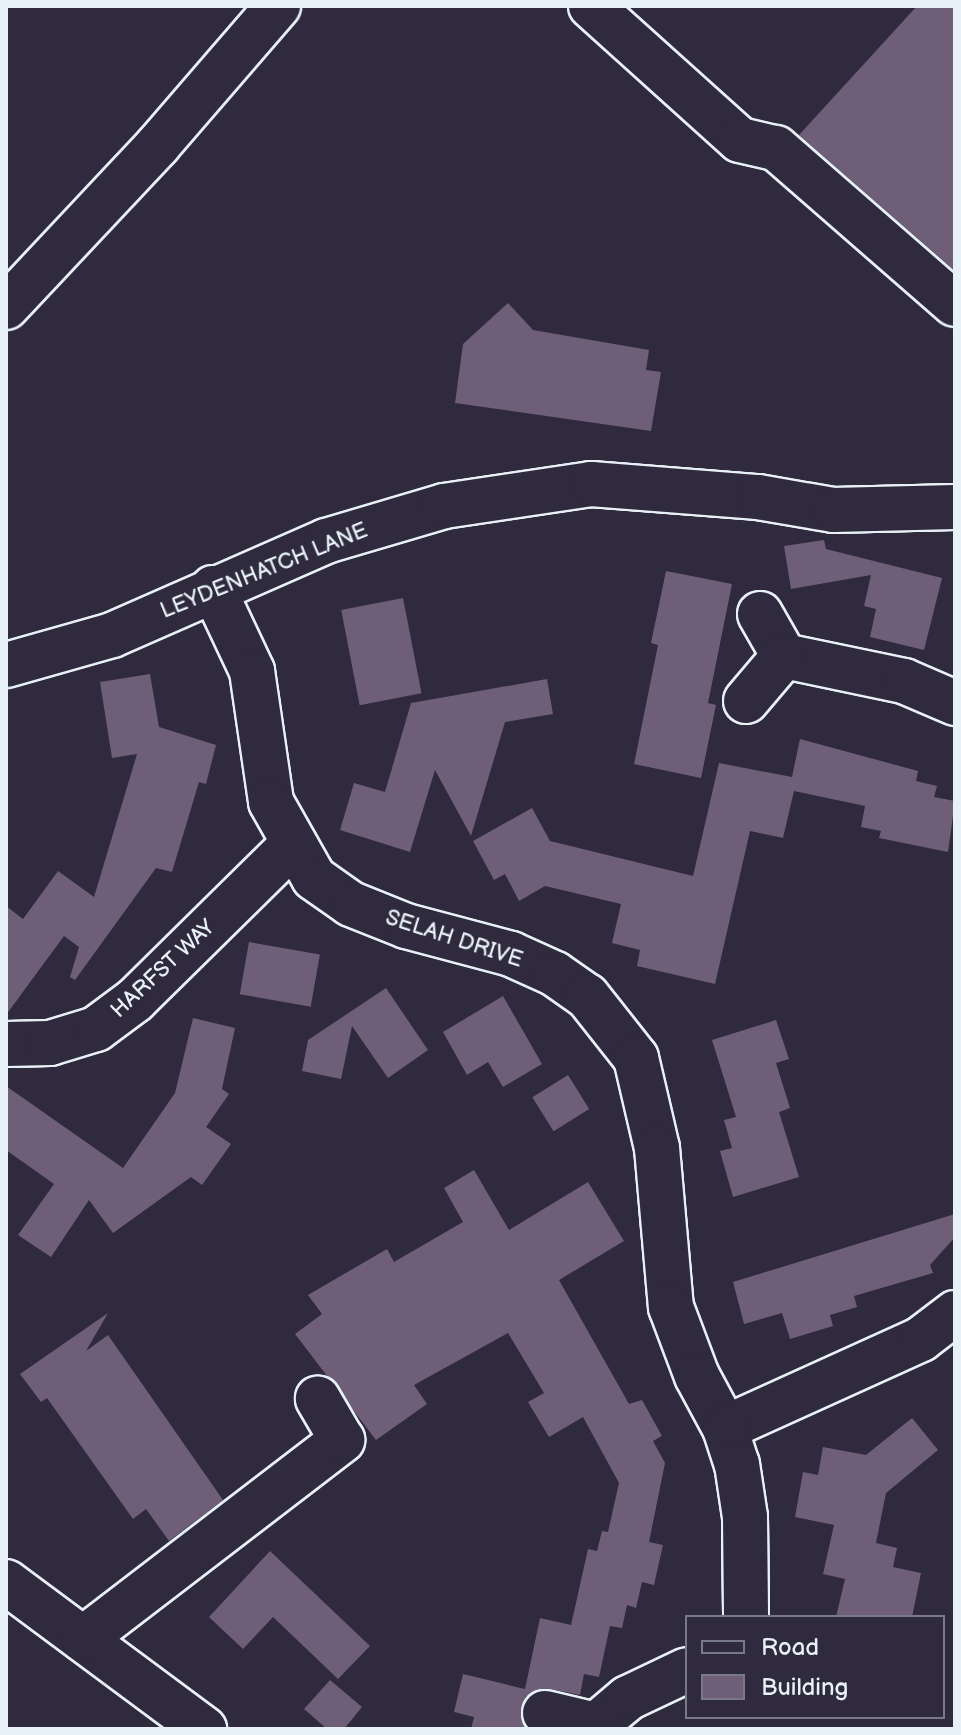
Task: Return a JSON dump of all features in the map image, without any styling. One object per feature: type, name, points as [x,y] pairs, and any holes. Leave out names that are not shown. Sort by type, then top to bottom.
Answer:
[{"type":"street","points":[[6,307],[278,6]]},
{"type":"street","points":[[591,6],[740,140],[776,148],[955,304]]},
{"type":"street","name":"LEYDENHATCH LANE","points":[[6,665],[112,635],[213,588],[326,541],[444,506],[591,484],[758,497],[833,510],[955,507]]},
{"type":"street","name":"SELAH DRIVE","points":[[213,588],[252,671],[271,802],[314,878],[351,904],[406,926],[511,954],[555,974],[587,996],[636,1058],[649,1096],[671,1307],[697,1376],[725,1428],[737,1464],[745,1517],[746,1615]]},
{"type":"street","points":[[760,614],[784,656],[904,681],[955,703]]},
{"type":"street","points":[[746,701],[784,656]]},
{"type":"street","name":"HARFST WAY","points":[[6,1044],[50,1043],[96,1029],[135,1000],[294,843]]},
{"type":"street","points":[[725,1428],[921,1339],[955,1313]]},
{"type":"street","points":[[83,1639],[342,1440],[318,1399]]},
{"type":"street","points":[[6,1582],[204,1729]]},
{"type":"street","points":[[545,1713],[596,1725],[628,1698],[685,1671]]},
{"type":"building","points":[[917,6],[955,6],[955,271],[799,135]]},
{"type":"building","points":[[508,303],[533,330],[649,350],[646,370],[661,372],[651,431],[455,403],[463,344]]},
{"type":"building","points":[[824,540],[826,549],[942,578],[924,650],[870,637],[876,609],[864,606],[871,575],[791,589],[784,546]]},
{"type":"building","points":[[666,571],[732,584],[708,703],[716,705],[701,778],[634,764],[658,645],[651,643]]},
{"type":"building","points":[[403,598],[422,693],[360,705],[341,610]]},
{"type":"building","points":[[150,674],[159,727],[216,745],[206,784],[199,782],[172,872],[156,868],[75,980],[70,977],[79,947],[64,936],[6,1015],[6,906],[23,919],[58,871],[94,897],[137,754],[112,758],[100,682]]},
{"type":"building","points":[[547,679],[553,714],[505,722],[471,836],[435,770],[410,852],[340,830],[354,783],[385,792],[411,703]]},
{"type":"building","points":[[800,739],[918,771],[916,781],[937,786],[934,797],[955,801],[948,852],[879,838],[881,831],[861,827],[865,806],[794,791],[783,838],[750,831],[715,984],[637,966],[640,950],[612,943],[621,904],[545,886],[519,901],[505,874],[494,880],[473,841],[532,808],[550,841],[693,876],[719,763],[792,777]]},
{"type":"building","points":[[249,942],[320,955],[311,1007],[240,994]]},
{"type":"building","points":[[386,988],[428,1050],[388,1078],[352,1026],[341,1079],[302,1071],[308,1040]]},
{"type":"building","points":[[503,996],[542,1064],[503,1087],[488,1062],[467,1075],[443,1032]]},
{"type":"building","points":[[193,1018],[235,1028],[222,1089],[229,1094],[206,1127],[231,1144],[202,1185],[191,1177],[113,1233],[89,1200],[51,1257],[18,1235],[54,1184],[6,1150],[6,1086],[123,1168],[175,1093]]},
{"type":"building","points":[[776,1020],[789,1059],[776,1063],[790,1108],[779,1112],[799,1177],[733,1197],[720,1151],[732,1148],[724,1120],[736,1117],[712,1040]]},
{"type":"building","points":[[568,1075],[589,1109],[554,1131],[532,1097]]},
{"type":"building","points":[[474,1170],[509,1230],[588,1182],[624,1241],[559,1280],[629,1404],[642,1400],[662,1436],[653,1441],[665,1463],[649,1542],[663,1545],[654,1585],[642,1582],[636,1608],[627,1605],[622,1628],[610,1626],[599,1677],[584,1674],[580,1695],[550,1689],[526,1696],[521,1708],[526,1729],[471,1729],[474,1717],[454,1712],[463,1674],[525,1689],[540,1618],[571,1625],[588,1549],[597,1551],[602,1531],[608,1532],[619,1483],[583,1417],[549,1437],[528,1402],[544,1393],[508,1333],[414,1385],[427,1404],[376,1440],[295,1334],[322,1314],[308,1295],[387,1249],[394,1262],[463,1222],[444,1188]]},
{"type":"building","points":[[955,1214],[955,1237],[930,1265],[933,1273],[854,1296],[857,1307],[830,1315],[833,1326],[790,1339],[782,1313],[744,1324],[733,1282]]},
{"type":"building","points":[[108,1313],[86,1351],[108,1335],[223,1500],[169,1541],[146,1509],[133,1519],[47,1398],[41,1402],[20,1374]]},
{"type":"building","points":[[912,1418],[938,1450],[886,1493],[876,1543],[897,1548],[893,1567],[921,1573],[912,1615],[836,1615],[845,1579],[823,1574],[834,1525],[795,1517],[803,1472],[818,1475],[823,1447],[866,1455]]},
{"type":"building","points":[[270,1551],[370,1646],[338,1679],[273,1617],[243,1649],[209,1617]]},
{"type":"building","points":[[330,1680],[362,1707],[344,1729],[327,1729],[304,1709]]}]
